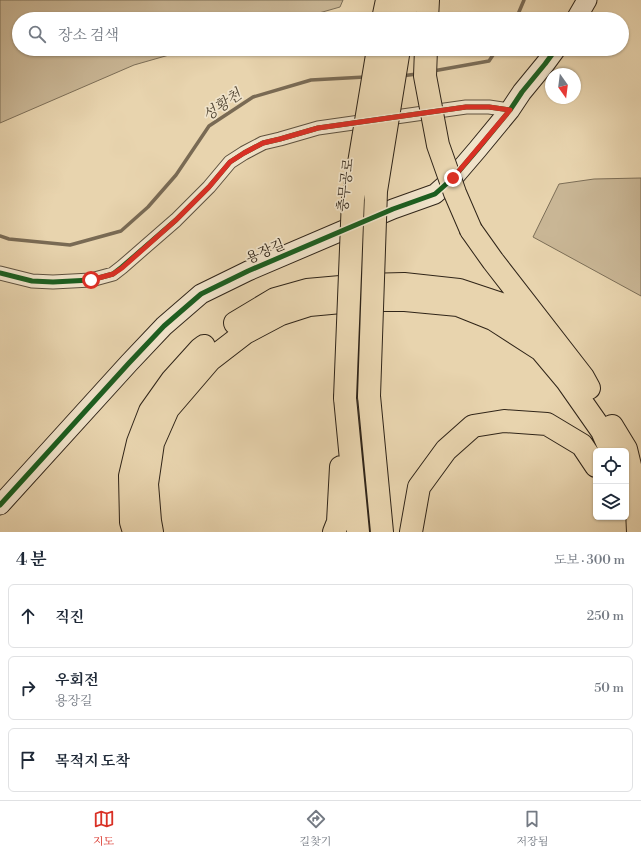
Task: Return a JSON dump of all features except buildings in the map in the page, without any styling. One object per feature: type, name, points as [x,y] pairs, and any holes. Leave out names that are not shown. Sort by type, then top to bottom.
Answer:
[{"type":"highway","points":[[384,12],[387,0]]},
{"type":"highway","points":[[405,12],[407,0]]},
{"type":"highway","name":"충무공로","points":[[358,532],[346,408],[353,199],[377,56]]},
{"type":"highway","points":[[382,532],[369,396],[376,191],[398,56]]},
{"type":"highway","points":[[426,56],[425,76],[438,145],[455,193],[471,230],[493,261],[583,377],[626,449],[632,474],[637,510],[627,524]]},
{"type":"highway","points":[[134,532],[131,522],[130,476],[138,442],[150,411],[172,380],[200,349],[238,321],[274,299],[307,290],[362,285],[404,284],[459,290],[501,304],[539,335],[583,377]]},
{"type":"highway","points":[[152,532],[147,484],[153,443],[168,409],[210,360],[245,333],[281,314],[309,305],[363,300],[405,300],[458,304],[493,319],[541,350],[567,382],[602,431],[610,448]]},
{"type":"highway","points":[[334,532],[338,522],[342,442],[346,408]]},
{"type":"highway","points":[[411,532],[419,487],[446,450],[473,426],[504,421],[547,424],[582,445],[593,462]]},
{"type":"street","points":[[580,12],[587,0]]},
{"type":"street","name":"용장길","points":[[0,505],[164,326],[201,294],[256,268],[393,209],[435,194],[453,178],[510,110],[522,92],[551,56]]},
{"type":"street","points":[[0,272],[32,281],[53,282],[91,280],[113,274],[122,268],[176,220],[209,187],[230,162],[263,143],[318,128],[466,107],[489,107],[510,110]]},
{"type":"shaded area","points":[[0,0],[343,0],[340,7],[322,12],[12,12],[12,56],[166,56],[134,65],[0,123]]},
{"type":"shaded area","points":[[641,178],[641,296],[533,237],[559,184],[594,179]]},
{"type":"waterway","name":"성황천","points":[[519,12],[524,0]]},
{"type":"waterway","name":"성황천","points":[[433,71],[489,61],[492,56]]},
{"type":"waterway","name":"성황천","points":[[401,76],[417,74]]},
{"type":"waterway","name":"성황천","points":[[0,236],[9,239],[70,245],[121,231],[148,207],[176,175],[209,126],[253,97],[311,80],[365,77]]},
{"type":"cycle path","points":[[0,505],[164,326],[201,294],[248,271],[393,209],[435,194],[453,178],[477,150],[510,110],[522,92],[551,56]]},
{"type":"cycle path","points":[[0,273],[32,281],[53,282],[91,280],[113,274],[176,220],[209,187],[230,162],[263,143],[318,128],[466,107],[489,107],[510,110]]},
{"type":"route","points":[[91,280],[113,274],[122,268],[176,220],[209,187],[230,162],[263,143],[318,128],[466,107],[489,107],[510,110],[453,178]]}]
